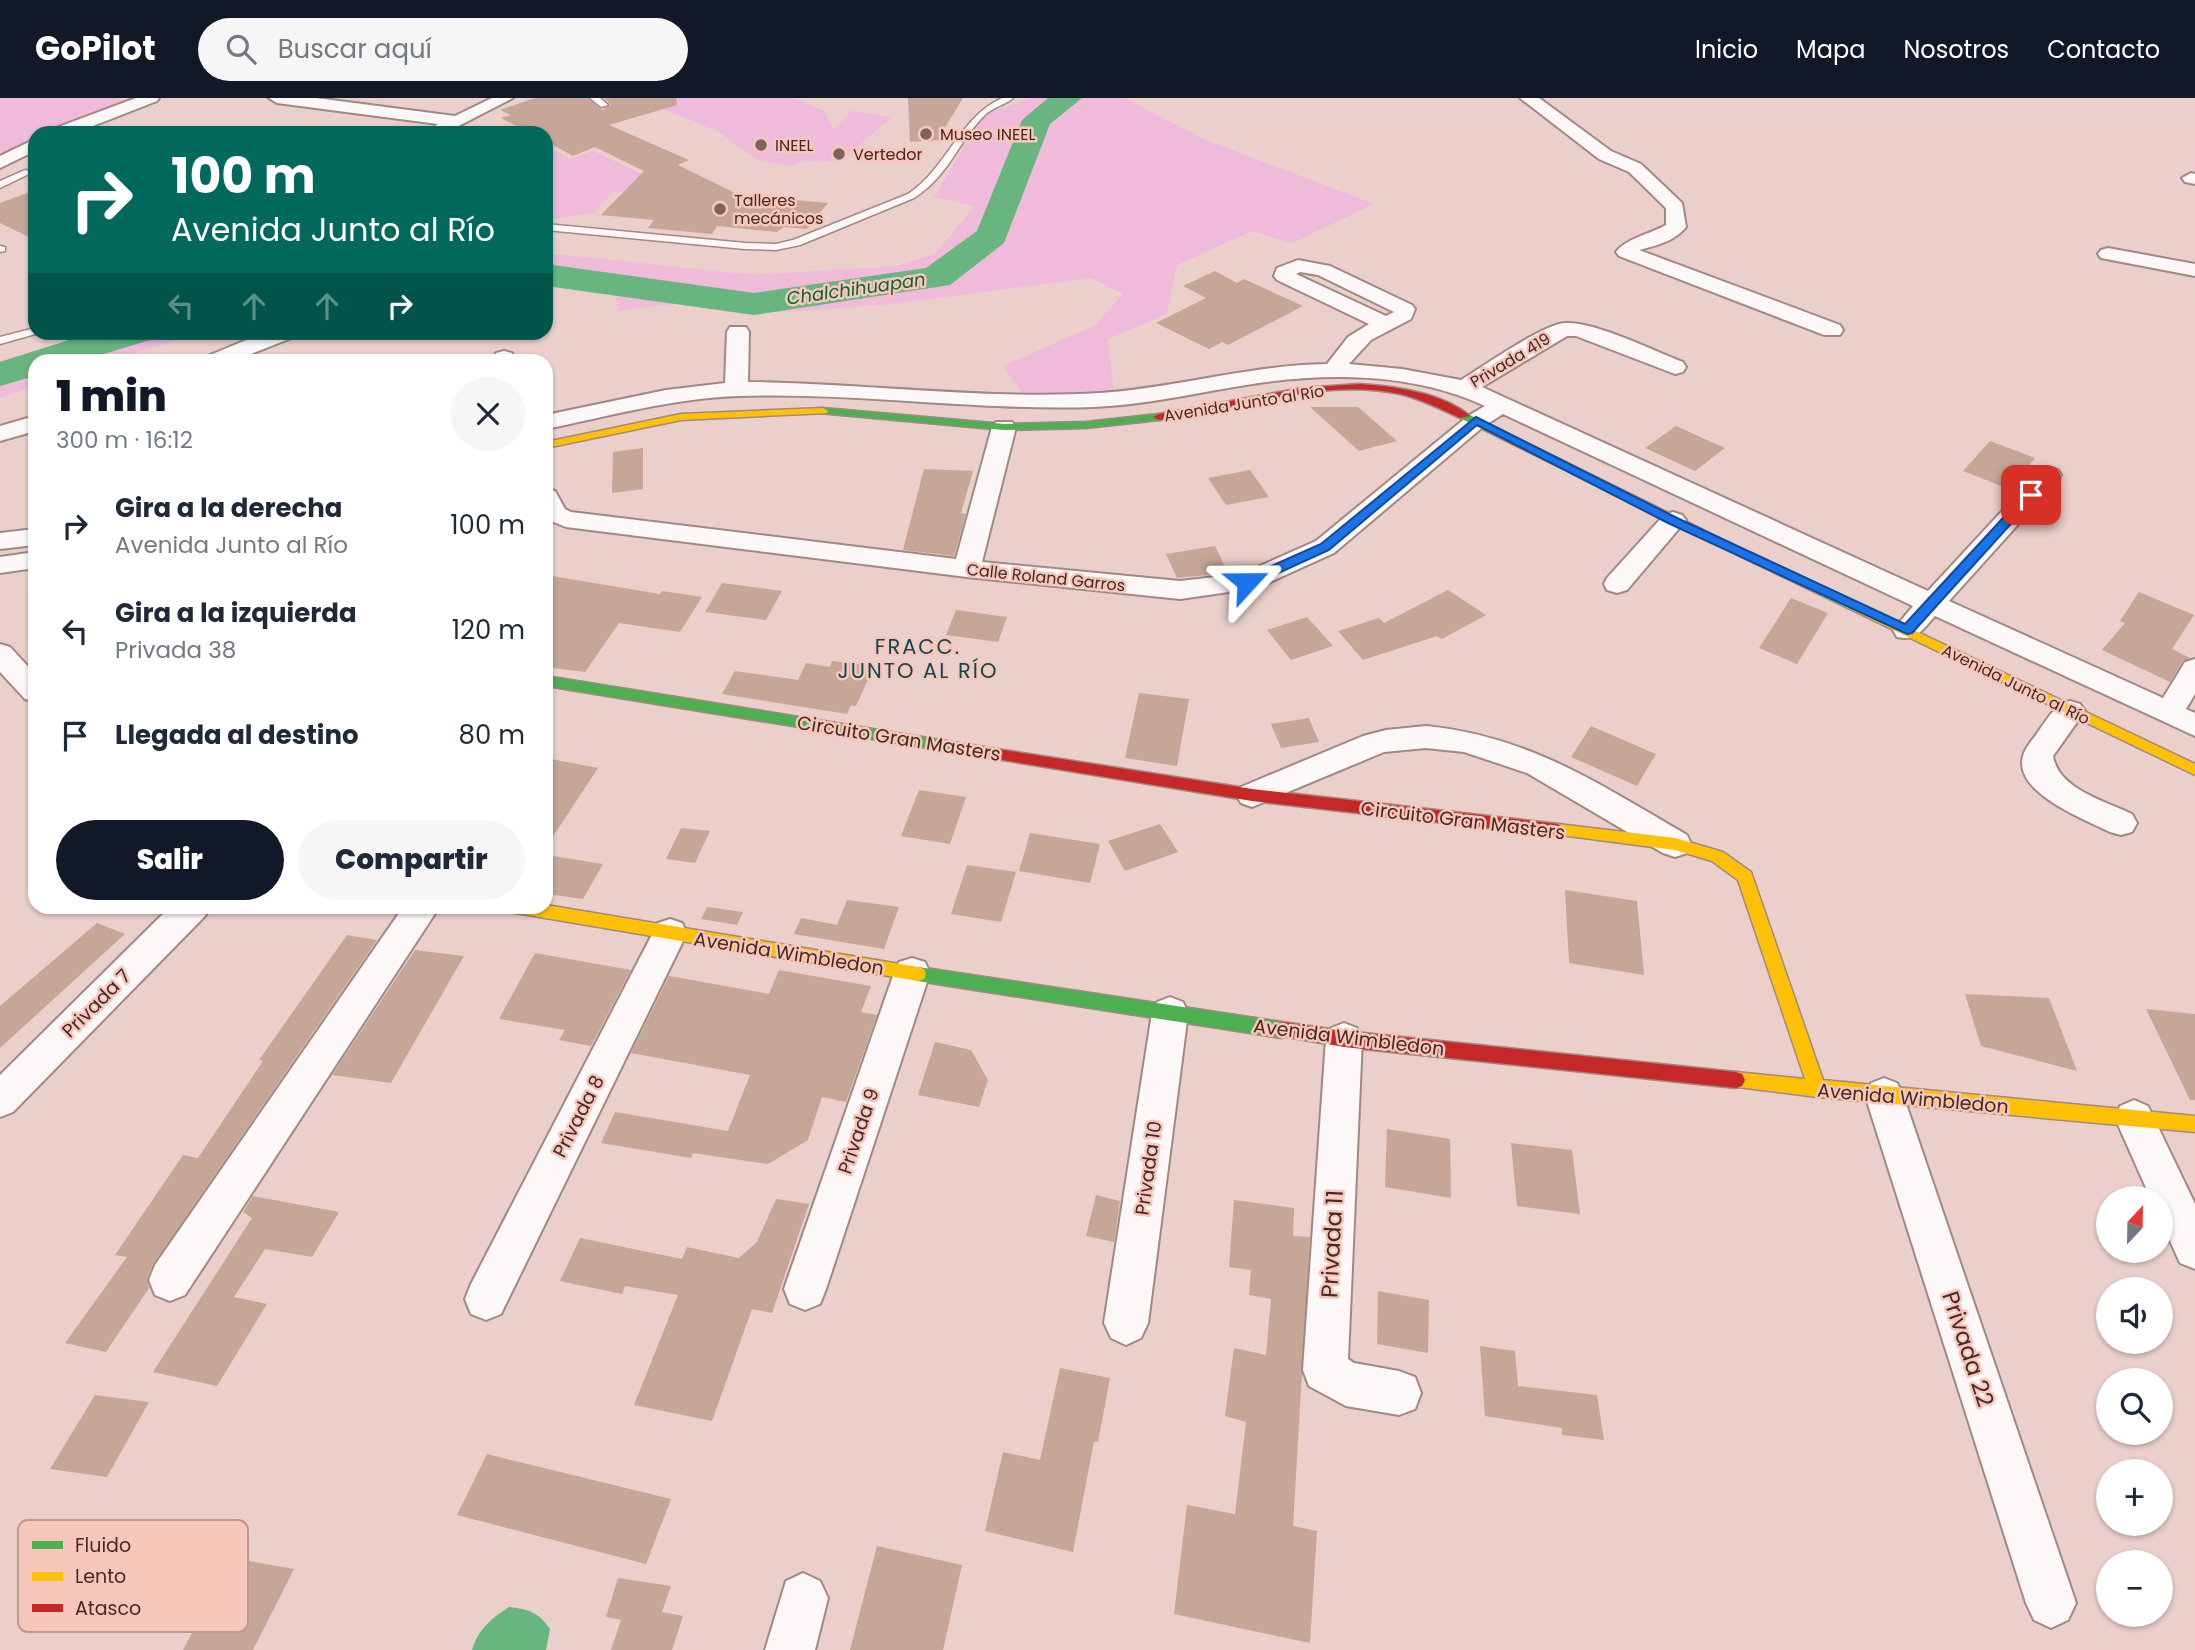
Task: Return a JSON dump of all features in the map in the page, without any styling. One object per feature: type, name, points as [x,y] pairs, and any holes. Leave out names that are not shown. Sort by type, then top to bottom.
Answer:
[{"type":"street","points":[[77,126],[150,98]]},
{"type":"street","points":[[277,98],[457,121]]},
{"type":"street","points":[[447,126],[505,98]]},
{"type":"street","points":[[1528,98],[1605,155],[1635,168],[1675,207],[1676,227],[1653,240],[1631,246],[1626,252],[1832,330]]},
{"type":"street","points":[[0,163],[28,148]]},
{"type":"street","points":[[2108,254],[2195,270]]},
{"type":"street","points":[[1334,370],[1357,337],[1381,327],[1405,315],[1405,309],[1323,270],[1298,266],[1284,272],[1284,276],[1371,316],[1379,321],[1381,327]]},
{"type":"street","name":"Privada 419","points":[[1465,388],[1564,329],[1579,330],[1675,367]]},
{"type":"street","points":[[736,389],[738,332]]},
{"type":"street","points":[[233,354],[267,340]]},
{"type":"street","name":"Avenida Junto al Río","points":[[553,421],[686,395],[736,389],[826,390],[1000,401],[1097,400],[1152,395],[1295,372],[1392,372],[1465,388],[2182,719]]},
{"type":"street","name":"Avenida Junto al Río","points":[[553,444],[681,417],[811,410],[1004,427],[1086,425],[1168,416],[1307,390],[1360,387],[1391,389],[1439,404],[1476,421],[1673,520],[2195,770]]},
{"type":"street","points":[[1152,395],[1168,416]]},
{"type":"street","name":"Calle Roland Garros","points":[[553,510],[555,514],[566,519],[967,569],[1180,590],[1247,582],[1325,547],[1476,421],[1502,405]]},
{"type":"street","points":[[0,434],[28,425]]},
{"type":"street","points":[[967,569],[1004,427]]},
{"type":"street","points":[[1907,630],[2049,475]]},
{"type":"street","points":[[1617,584],[1673,520]]},
{"type":"street","points":[[0,541],[28,538]]},
{"type":"street","points":[[0,565],[28,561]]},
{"type":"street","points":[[3,664],[28,686]]},
{"type":"street","points":[[2182,719],[2195,669]]},
{"type":"street","name":"Circuito Gran Masters","points":[[553,682],[1252,796],[1675,844],[1717,856],[1745,876],[1817,1089]]},
{"type":"street","points":[[2070,711],[2038,755],[2040,772],[2053,789],[2121,823]]},
{"type":"street","name":"Circuito Gran Masters","points":[[1252,796],[1382,741],[1415,736],[1452,737],[1499,748],[1547,771],[1675,844]]},
{"type":"street","name":"Avenida Wimbledon","points":[[553,913],[912,974],[1344,1039],[1817,1089],[2195,1124]]},
{"type":"street","name":"Privada 7","points":[[0,1100],[185,914]]},
{"type":"street","points":[[170,1280],[418,914]]},
{"type":"street","name":"Privada 8","points":[[486,1299],[670,933]]},
{"type":"street","name":"Privada 9","points":[[805,1289],[912,974]]},
{"type":"street","name":"Privada 10","points":[[1126,1324],[1170,1013]]},
{"type":"street","name":"Privada 11","points":[[1344,1039],[1325,1370],[1346,1384],[1399,1393]]},
{"type":"street","name":"Privada 22","points":[[1884,1095],[2052,1603]]},
{"type":"street","points":[[2134,1118],[2195,1250]]},
{"type":"street","points":[[790,1650],[803,1598]]},
{"type":"lane","points":[[594,98],[604,105]]},
{"type":"lane","points":[[553,228],[745,246],[776,247],[796,243],[912,196],[927,187],[938,178],[979,116],[1009,98]]},
{"type":"lane","points":[[0,185],[28,172]]},
{"type":"lane","points":[[0,341],[28,333]]},
{"type":"shaded area","points":[[0,98],[116,98],[133,101],[67,126],[28,126],[28,141],[0,154]]},
{"type":"shaded area","points":[[662,98],[794,98],[824,111],[834,130],[851,111],[891,117],[850,154],[833,162],[804,161],[792,166],[759,161],[716,130],[662,109]]},
{"type":"shaded area","points":[[1030,98],[1124,98],[1208,141],[1374,204],[1292,243],[1252,231],[1177,265],[1167,314],[1108,339],[1114,395],[1023,394],[1003,366],[1094,326],[1123,294],[1091,278],[891,304],[759,312],[715,309],[688,302],[619,311],[614,291],[553,281],[553,254],[734,273],[767,274],[897,266],[935,254],[975,206],[934,197],[979,122],[996,111]]},
{"type":"shaded area","points":[[553,150],[570,159],[593,151],[675,190],[668,198],[614,191],[594,213],[553,219]]},
{"type":"shaded area","points":[[70,340],[177,340],[132,354],[28,354],[28,388],[0,398],[0,361]]},
{"type":"shaded area","points":[[509,1607],[533,1613],[542,1619],[550,1629],[546,1650],[472,1650],[486,1625]]},
{"type":"building","points":[[535,98],[587,98],[602,110],[611,105],[604,98],[676,98],[677,105],[609,125],[689,160],[678,165],[739,195],[828,203],[807,229],[784,227],[777,232],[717,226],[712,234],[648,228],[654,220],[601,215],[644,171],[595,147],[573,156],[553,145],[553,126],[516,126],[501,118],[511,115],[500,110]]},
{"type":"building","points":[[908,98],[963,98],[943,131],[942,140],[910,142]]},
{"type":"building","points":[[28,193],[28,237],[0,223],[0,203]]},
{"type":"building","points":[[1215,271],[1237,283],[1244,279],[1303,306],[1228,345],[1222,342],[1209,349],[1156,323],[1206,298],[1183,286]]},
{"type":"building","points":[[1310,407],[1358,407],[1397,441],[1359,451]]},
{"type":"building","points":[[1676,426],[1725,448],[1695,471],[1645,448]]},
{"type":"building","points":[[1990,441],[2035,458],[2009,489],[1963,471]]},
{"type":"building","points":[[643,448],[643,489],[612,493],[613,452]]},
{"type":"building","points":[[924,469],[973,471],[961,513],[966,514],[954,556],[903,550]]},
{"type":"building","points":[[1250,470],[1269,497],[1226,505],[1208,478]]},
{"type":"building","points":[[1215,546],[1228,573],[1177,578],[1166,554]]},
{"type":"building","points":[[553,576],[660,594],[662,591],[702,597],[680,632],[619,623],[585,672],[553,668]]},
{"type":"building","points":[[722,583],[782,591],[766,620],[705,612]]},
{"type":"building","points":[[1448,590],[1486,615],[1442,639],[1437,636],[1363,660],[1338,631],[1379,618],[1384,623]]},
{"type":"building","points":[[2139,592],[2194,615],[2172,649],[2190,658],[2183,661],[2170,682],[2102,650],[2125,623],[2120,621]]},
{"type":"building","points":[[1791,598],[1828,613],[1797,664],[1759,648]]},
{"type":"building","points":[[956,610],[1007,617],[998,642],[946,635]]},
{"type":"building","points":[[1307,617],[1333,646],[1291,660],[1267,630]]},
{"type":"building","points":[[832,661],[874,666],[856,706],[851,705],[847,714],[722,694],[735,671],[798,680],[806,663],[830,667]]},
{"type":"building","points":[[1139,693],[1189,699],[1177,766],[1125,758]]},
{"type":"building","points":[[1309,718],[1319,742],[1281,748],[1271,724]]},
{"type":"building","points":[[1591,726],[1656,754],[1637,786],[1571,757]]},
{"type":"building","points":[[553,759],[598,768],[553,836]]},
{"type":"building","points":[[919,790],[966,797],[950,844],[901,836]]},
{"type":"building","points":[[1160,824],[1178,852],[1125,871],[1108,841]]},
{"type":"building","points":[[681,828],[710,831],[695,863],[666,859]]},
{"type":"building","points":[[1030,833],[1100,844],[1090,883],[1019,871]]},
{"type":"building","points":[[553,856],[603,864],[583,899],[553,895]]},
{"type":"building","points":[[967,865],[1016,872],[1001,922],[951,914]]},
{"type":"building","points":[[1565,890],[1637,901],[1644,975],[1569,963]]},
{"type":"building","points":[[847,900],[899,907],[884,949],[794,934],[801,918],[837,925]]},
{"type":"building","points":[[707,907],[743,912],[737,925],[701,919]]},
{"type":"building","points":[[97,923],[125,934],[0,1048],[0,1006]]},
{"type":"building","points":[[347,935],[377,940],[153,1264],[147,1279],[149,1288],[106,1352],[65,1343],[127,1257],[115,1255],[183,1155],[198,1158],[263,1061],[259,1060]]},
{"type":"building","points":[[415,950],[464,956],[391,1083],[332,1075]]},
{"type":"building","points":[[535,953],[631,970],[591,1046],[559,1040],[565,1030],[499,1019]]},
{"type":"building","points":[[779,970],[871,986],[861,1012],[877,1015],[846,1102],[822,1097],[808,1140],[768,1164],[693,1153],[691,1158],[601,1143],[615,1112],[728,1131],[750,1075],[631,1053],[669,976],[769,994]]},
{"type":"building","points":[[1965,994],[2049,998],[2077,1071],[1981,1046]]},
{"type":"building","points":[[2146,1009],[2195,1014],[2195,1100],[2190,1100]]},
{"type":"building","points":[[935,1042],[971,1050],[988,1080],[979,1107],[918,1095]]},
{"type":"building","points":[[1387,1129],[1450,1139],[1451,1198],[1385,1187]]},
{"type":"building","points":[[1511,1143],[1572,1150],[1580,1214],[1517,1206]]},
{"type":"building","points":[[1096,1195],[1120,1201],[1114,1242],[1086,1236]]},
{"type":"building","points":[[253,1196],[339,1212],[312,1257],[265,1249],[234,1297],[267,1304],[217,1386],[153,1372],[252,1218],[243,1212]]},
{"type":"building","points":[[776,1199],[809,1204],[772,1313],[752,1309],[712,1421],[634,1405],[678,1295],[625,1286],[622,1294],[560,1281],[580,1238],[682,1259],[687,1247],[739,1258],[757,1242]]},
{"type":"building","points":[[1234,1200],[1294,1208],[1293,1236],[1310,1237],[1293,1526],[1317,1531],[1310,1643],[1174,1614],[1187,1505],[1235,1514],[1246,1422],[1225,1416],[1234,1348],[1266,1355],[1271,1299],[1249,1295],[1251,1270],[1229,1267]]},
{"type":"building","points":[[1378,1291],[1429,1300],[1428,1353],[1377,1344]]},
{"type":"building","points":[[1480,1346],[1515,1351],[1518,1386],[1597,1395],[1604,1440],[1562,1435],[1562,1428],[1485,1416]]},
{"type":"building","points":[[1060,1368],[1110,1378],[1098,1442],[1094,1441],[1073,1552],[985,1531],[1003,1452],[1040,1460]]},
{"type":"building","points":[[95,1395],[149,1402],[107,1477],[50,1469]]},
{"type":"building","points":[[487,1454],[671,1499],[646,1564],[457,1515]]},
{"type":"building","points":[[877,1546],[962,1565],[943,1650],[850,1650]]},
{"type":"building","points":[[248,1561],[294,1569],[253,1650],[183,1650],[193,1632],[248,1632]]},
{"type":"building","points":[[618,1578],[671,1586],[662,1612],[683,1616],[672,1650],[611,1650],[621,1620],[606,1617]]},
{"type":"waterway","name":"Chalchihuapan","points":[[553,276],[754,304],[937,277],[992,236],[1037,120],[1067,98]]},
{"type":"waterway","name":"Chalchihuapan","points":[[64,354],[110,340]]},
{"type":"waterway","name":"Chalchihuapan","points":[[0,374],[28,366]]},
{"type":"traffic: fast","points":[[823,411],[1004,427],[1086,425],[1159,417]]},
{"type":"traffic: fast","points":[[1464,416],[1752,557]]},
{"type":"traffic: fast","points":[[553,682],[959,748]]},
{"type":"traffic: fast","points":[[918,974],[1282,1030]]},
{"type":"traffic: slow","points":[[553,444],[681,417],[823,411]]},
{"type":"traffic: slow","points":[[1752,557],[2195,770]]},
{"type":"traffic: slow","points":[[1558,830],[1675,844],[1717,856],[1745,876],[1817,1089]]},
{"type":"traffic: slow","points":[[553,913],[918,974]]},
{"type":"traffic: slow","points":[[1736,1080],[2195,1124]]},
{"type":"traffic: jam","points":[[1159,417],[1302,391],[1359,387],[1408,393],[1464,416]]},
{"type":"traffic: jam","points":[[959,748],[1252,795],[1558,830]]},
{"type":"traffic: jam","points":[[1282,1030],[1344,1039],[1736,1080]]},
{"type":"place","name":"Museo INEEL","points":[[926,134]]},
{"type":"place","name":"INEEL","points":[[761,145]]},
{"type":"place","name":"Vertedor","points":[[839,154]]},
{"type":"place","name":"Talleres mecánicos","points":[[720,209]]},
{"type":"district","name":"FRACC. JUNTO AL RÍO","points":[[918,659]]},
{"type":"route","points":[[1247,582],[1325,547],[1476,421],[1673,520],[1907,630],[2031,495]]}]
